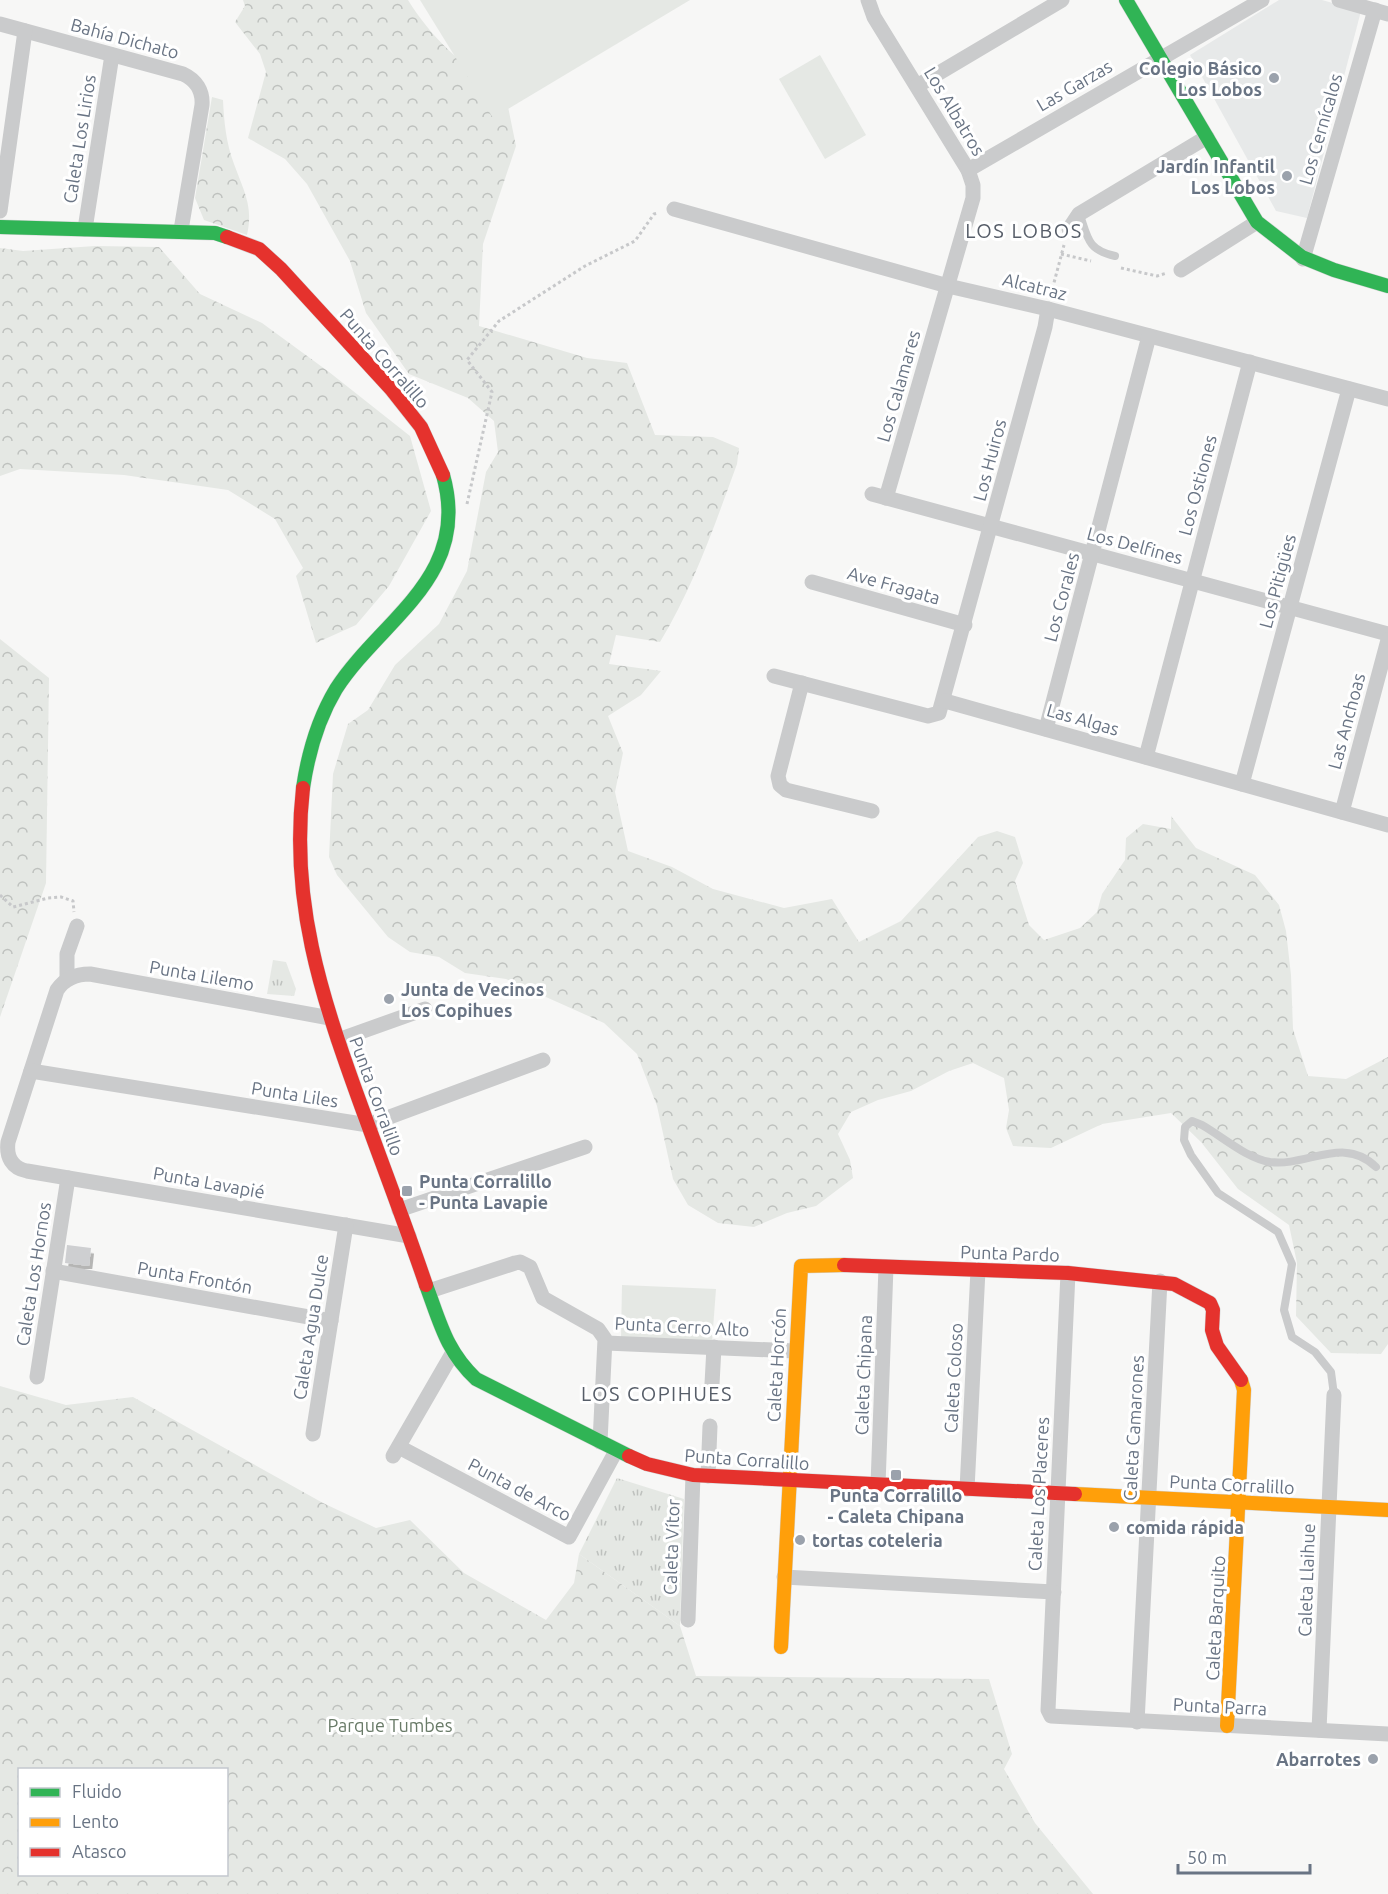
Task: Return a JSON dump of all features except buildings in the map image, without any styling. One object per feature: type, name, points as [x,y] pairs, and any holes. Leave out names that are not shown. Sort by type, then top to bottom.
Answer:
[{"type":"street","name":"Los Albatros","points":[[867,0],[874,17],[968,170],[973,184],[973,198],[948,286]]},
{"type":"street","points":[[917,86],[1062,0]]},
{"type":"street","points":[[1126,0],[1257,222],[1281,245],[1303,259],[1337,272],[1388,286]]},
{"type":"street","name":"Las Garzas","points":[[968,170],[1262,0]]},
{"type":"street","points":[[1339,0],[1381,12]]},
{"type":"street","name":"Los Cernícalos","points":[[1303,259],[1381,12]]},
{"type":"street","name":"Bahía Dichato","points":[[0,24],[183,74],[194,81],[201,92],[202,105],[182,230]]},
{"type":"street","points":[[0,211],[25,31]]},
{"type":"street","name":"Caleta Los Lirios","points":[[85,229],[112,56]]},
{"type":"street","points":[[1069,229],[1079,214],[1207,137]]},
{"type":"street","name":"Alcatraz","points":[[674,209],[948,286],[1048,309],[1388,399]]},
{"type":"street","points":[[1181,270],[1257,222]]},
{"type":"street","name":"Punta Corralillo","points":[[0,227],[182,230],[231,236],[246,242],[271,258],[404,403],[426,435],[441,468],[448,499],[447,530],[435,566],[416,598],[358,660],[336,690],[309,753],[302,793],[299,883],[308,944],[330,1018],[452,1353],[476,1379],[616,1451],[647,1464],[693,1475],[1388,1510]]},
{"type":"street","name":"Los Calamares","points":[[879,496],[948,286]]},
{"type":"street","name":"Los Huiros","points":[[945,700],[1048,309]]},
{"type":"street","name":"Los Corales","points":[[1046,729],[1149,336]]},
{"type":"street","name":"Los Ostiones","points":[[1146,757],[1250,362]]},
{"type":"street","name":"Los Pitigües","points":[[1242,784],[1349,389]]},
{"type":"street","name":"Los Delfines","points":[[879,496],[1388,634]]},
{"type":"street","name":"Ave Fragata","points":[[812,582],[965,626]]},
{"type":"street","name":"Las Anchoas","points":[[1342,812],[1388,640]]},
{"type":"street","points":[[774,676],[928,716],[939,713],[945,700]]},
{"type":"street","points":[[802,683],[778,776],[780,785],[786,790],[872,811]]},
{"type":"street","name":"Las Algas","points":[[945,700],[1388,825]]},
{"type":"street","points":[[4,1160],[57,990],[67,979],[67,954],[77,926]]},
{"type":"street","name":"Punta Lilemo","points":[[67,979],[90,974],[330,1018]]},
{"type":"street","points":[[338,1040],[425,1009]]},
{"type":"street","name":"Punta Liles","points":[[31,1071],[369,1125],[543,1060]]},
{"type":"street","points":[[399,1210],[585,1147]]},
{"type":"street","name":"Punta Lavapié","points":[[4,1160],[22,1170],[409,1236]]},
{"type":"street","name":"Caleta Los Hornos","points":[[37,1377],[68,1178]]},
{"type":"street","name":"Caleta Agua Dulce","points":[[313,1434],[346,1225]]},
{"type":"street","name":"Punta Cerro Alto","points":[[429,1291],[520,1262],[530,1267],[543,1298],[598,1329],[606,1343],[795,1351]]},
{"type":"street","name":"Punta Pardo","points":[[801,1266],[1068,1273],[1160,1281],[1186,1289],[1212,1306]]},
{"type":"street","name":"Caleta Horcón","points":[[781,1647],[801,1266]]},
{"type":"street","name":"Caleta Chipana","points":[[878,1485],[886,1267]]},
{"type":"street","name":"Caleta Coloso","points":[[967,1489],[978,1270]]},
{"type":"street","name":"Punta Frontón","points":[[53,1271],[331,1322]]},
{"type":"street","name":"Caleta Los Placeres","points":[[1051,1716],[1048,1710],[1068,1273]]},
{"type":"street","name":"Caleta Camarones","points":[[1137,1722],[1160,1281]]},
{"type":"street","name":"Caleta Barquito","points":[[1212,1306],[1212,1330],[1217,1346],[1241,1379],[1244,1390],[1227,1726]]},
{"type":"street","points":[[600,1442],[606,1343]]},
{"type":"street","points":[[712,1384],[714,1347]]},
{"type":"street","name":"Punta de Arco","points":[[452,1353],[396,1451],[569,1537],[616,1451]]},
{"type":"street","name":"Caleta Llaihue","points":[[1319,1730],[1334,1395]]},
{"type":"street","points":[[708,1476],[710,1426]]},
{"type":"street","name":"Caleta Vítor","points":[[688,1620],[693,1475]]},
{"type":"street","points":[[784,1577],[1054,1592]]},
{"type":"street","name":"Punta Parra","points":[[1051,1716],[1388,1734]]},
{"type":"lane","points":[[1079,214],[1088,241],[1096,251],[1115,256]]},
{"type":"lane","points":[[1334,1395],[1330,1372],[1315,1352],[1292,1337],[1284,1310],[1292,1264],[1278,1232],[1218,1193],[1191,1155],[1184,1140],[1185,1127],[1192,1121],[1202,1125],[1258,1160],[1283,1162],[1331,1152],[1354,1153],[1376,1167]]},
{"type":"path","points":[[447,530],[465,515],[492,392],[467,360],[499,321],[585,266],[635,241],[654,214],[674,209]]},
{"type":"path","points":[[1048,309],[1069,229]]},
{"type":"path","points":[[0,895],[13,907],[62,897],[73,901],[77,926]]},
{"type":"shaded area","name":"Colegio Básico Los Lobos","points":[[1279,0],[1322,0],[1361,11],[1307,218],[1276,211],[1190,55]]},
{"type":"green space","points":[[243,0],[408,0],[427,27],[462,62],[504,87],[516,146],[483,244],[479,326],[587,358],[627,363],[655,435],[713,437],[739,448],[737,464],[703,554],[660,642],[616,635],[609,664],[661,671],[641,695],[608,716],[623,753],[615,792],[628,851],[672,867],[713,889],[784,908],[832,899],[859,942],[901,921],[978,837],[997,831],[1015,837],[1023,863],[1015,881],[1029,925],[1044,940],[1080,928],[1097,912],[1102,894],[1125,860],[1126,838],[1143,824],[1171,829],[1171,816],[1196,848],[1255,875],[1279,905],[1286,931],[1291,975],[1293,1029],[1308,1076],[1346,1079],[1388,1057],[1388,1344],[1381,1354],[1331,1353],[1296,1316],[1297,1263],[1289,1225],[1238,1189],[1201,1142],[1171,1113],[1102,1124],[1051,1148],[1013,1146],[1006,1128],[1009,1110],[1004,1078],[973,1063],[949,1071],[911,1091],[878,1100],[851,1112],[838,1134],[850,1160],[853,1178],[816,1206],[787,1213],[754,1227],[718,1223],[688,1205],[673,1179],[657,1106],[637,1054],[604,1023],[506,979],[465,973],[439,957],[410,952],[388,937],[337,875],[329,857],[333,774],[348,724],[368,710],[395,665],[439,624],[467,571],[486,472],[498,452],[494,421],[468,398],[409,374],[366,313],[350,261],[307,184],[285,159],[248,138],[266,72],[260,54],[235,22],[245,6]]},
{"type":"green space","points":[[420,0],[690,0],[493,118]]},
{"type":"green space","points":[[820,55],[866,135],[825,159],[779,79]]},
{"type":"green space","points":[[212,97],[223,100],[229,148],[248,207],[247,235],[204,220],[195,198]]},
{"type":"green space","points":[[95,246],[159,247],[200,294],[262,323],[410,436],[431,511],[389,586],[356,625],[316,643],[296,576],[303,568],[275,519],[228,490],[124,475],[20,469],[0,476],[0,248],[23,251]]},
{"type":"green space","points":[[0,639],[49,678],[46,883],[0,1017]]},
{"type":"green space","points":[[273,960],[286,962],[296,989],[294,996],[267,994]]},
{"type":"green space","points":[[622,1285],[716,1289],[712,1342],[621,1338]]},
{"type":"green space","name":"Parque Tumbes","points":[[0,1386],[66,1405],[133,1397],[323,1503],[376,1528],[410,1520],[464,1573],[546,1620],[574,1583],[579,1554],[680,1626],[696,1676],[989,1679],[1012,1754],[1004,1769],[1035,1823],[1093,1894],[0,1894]]},
{"type":"green space","points":[[617,1478],[684,1499],[680,1626],[579,1554]]},
{"type":"traffic: fast","points":[[1126,0],[1257,222],[1302,257],[1334,270],[1388,286]]},
{"type":"traffic: fast","points":[[0,227],[215,233],[227,237]]},
{"type":"traffic: fast","points":[[303,788],[315,737],[336,689],[417,594],[434,569],[445,542],[449,511],[443,475]]},
{"type":"traffic: fast","points":[[426,1285],[451,1347],[476,1379],[629,1456]]},
{"type":"traffic: slow","points":[[781,1647],[801,1266],[844,1265]]},
{"type":"traffic: slow","points":[[1227,1726],[1244,1390],[1241,1380]]},
{"type":"traffic: slow","points":[[1075,1494],[1388,1510]]},
{"type":"traffic: jam","points":[[227,237],[259,249],[281,269],[391,389],[421,427],[443,475]]},
{"type":"traffic: jam","points":[[303,788],[300,830],[301,870],[305,909],[321,985],[345,1061],[426,1285]]},
{"type":"traffic: jam","points":[[844,1265],[1068,1273],[1174,1284],[1210,1303],[1213,1310],[1212,1330],[1217,1346],[1241,1380]]},
{"type":"traffic: jam","points":[[629,1456],[647,1464],[693,1475],[1075,1494]]},
{"type":"place","name":"Colegio Básico Los Lobos","points":[[1274,78]]},
{"type":"place","name":"Jardín Infantil Los Lobos","points":[[1287,176]]},
{"type":"place","name":"Junta de Vecinos Los Copihues","points":[[389,999]]},
{"type":"place","name":"Punta Corralillo - Punta Lavapie","points":[[407,1191]]},
{"type":"place","name":"Punta Corralillo - Caleta Chipana","points":[[896,1475]]},
{"type":"place","name":"comida rápida","points":[[1114,1527]]},
{"type":"place","name":"tortas coteleria","points":[[800,1540]]},
{"type":"place","name":"Abarrotes","points":[[1373,1759]]},
{"type":"district","name":"LOS LOBOS","points":[[1024,230]]},
{"type":"district","name":"LOS COPIHUES","points":[[657,1393]]}]
